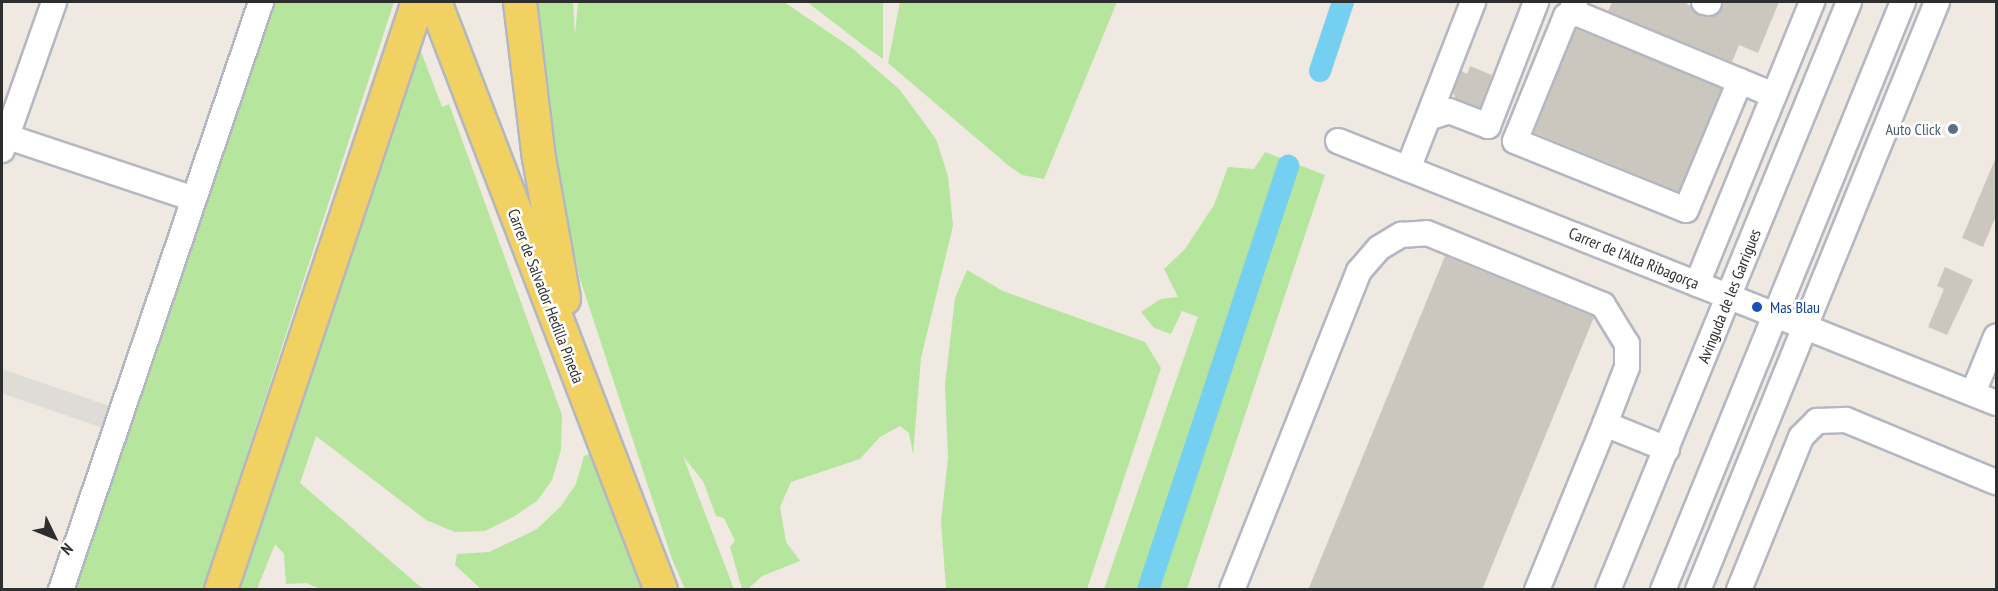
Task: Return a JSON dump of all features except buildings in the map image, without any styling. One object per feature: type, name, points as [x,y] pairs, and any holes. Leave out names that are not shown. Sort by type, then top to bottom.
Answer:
[{"type":"main road","points":[[221,590],[418,2]]},
{"type":"main road","name":"Carrer de Salvador Hedilla Pineda","points":[[435,2],[599,433],[662,590]]},
{"type":"main road","points":[[520,2],[556,267],[599,433]]},
{"type":"street","points":[[54,2],[4,140],[194,199]]},
{"type":"street","points":[[61,590],[261,2]]},
{"type":"street","points":[[1408,169],[1429,121],[1473,2]]},
{"type":"street","points":[[1429,121],[1449,111],[1488,126],[1536,2]]},
{"type":"street","name":"Avinguda de les Garrigues","points":[[1697,284],[1812,2]]},
{"type":"street","name":"Avinguda de les Garrigues","points":[[1608,590],[1849,2]]},
{"type":"street","points":[[1663,590],[1903,2]]},
{"type":"street","points":[[1698,590],[1937,2]]},
{"type":"street","points":[[1740,81],[1686,210],[1515,141],[1566,16],[1576,8],[1774,95]]},
{"type":"street","name":"Carrer de l'Alta Ribagorça","points":[[1338,141],[1996,403]]},
{"type":"street","points":[[1232,590],[1359,271],[1379,248],[1401,235],[1427,233],[1603,305],[1618,323],[1627,344],[1627,367],[1537,590]]},
{"type":"street","points":[[1973,393],[1996,337]]},
{"type":"street","points":[[1739,590],[1801,437],[1817,421],[1846,420],[1996,482]]},
{"type":"street","points":[[1605,424],[1667,449]]},
{"type":"green space","points":[[275,2],[394,2],[203,589],[75,589]]},
{"type":"green space","points":[[533,2],[573,2],[575,35],[578,2],[784,2],[852,48],[900,90],[936,139],[948,176],[953,226],[921,358],[913,454],[909,433],[900,426],[880,437],[860,459],[791,482],[780,507],[786,542],[800,561],[762,576],[748,589],[742,589],[730,547],[735,541],[724,518],[716,516],[703,481],[683,456],[734,589],[685,589],[672,559],[580,279],[558,184]]},
{"type":"green space","points":[[807,2],[883,2],[883,59],[863,45]]},
{"type":"green space","points":[[900,2],[1117,2],[1044,179],[1022,175],[1009,166],[888,63]]},
{"type":"green space","points":[[416,38],[442,107],[449,104],[562,415],[561,450],[552,480],[537,501],[513,517],[485,531],[455,532],[426,520],[316,436],[300,483],[423,589],[323,590],[306,583],[286,584],[284,554],[275,544],[257,589],[236,590]]},
{"type":"green space","points":[[1265,152],[1325,175],[1187,589],[1104,589],[1198,317],[1182,311],[1171,334],[1154,328],[1141,312],[1161,299],[1178,297],[1164,269],[1185,249],[1214,205],[1228,167],[1254,169]]},
{"type":"green space","points":[[967,270],[1003,291],[1145,342],[1161,368],[1087,589],[946,589],[941,522],[948,458],[945,385],[955,298]]},
{"type":"green space","points":[[590,454],[647,589],[481,589],[455,565],[457,554],[489,552],[537,529],[561,506],[576,484],[584,456]]},
{"type":"shaded area","points":[[2,369],[122,410],[115,432],[2,393]]},
{"type":"waterway","points":[[1320,71],[1343,2]]},
{"type":"waterway","points":[[1148,590],[1288,166]]},
{"type":"place","name":"Auto Click","points":[[1953,129]]},
{"type":"place","name":"Mas Blau","points":[[1757,307]]}]
